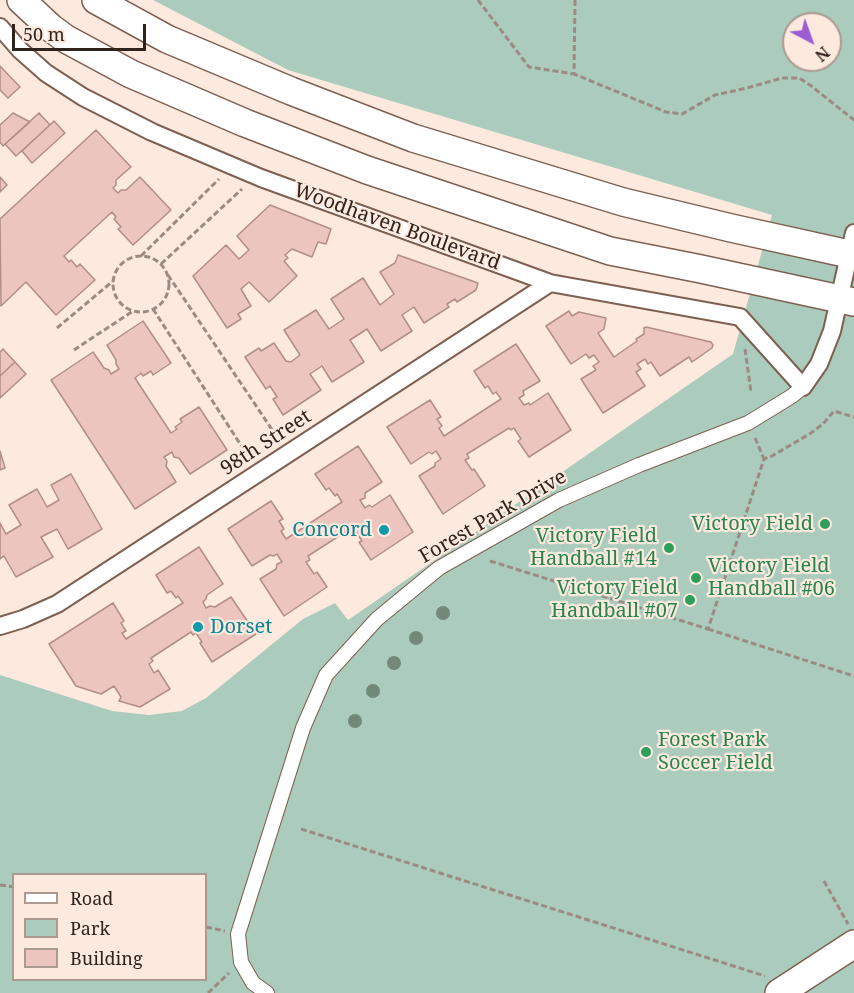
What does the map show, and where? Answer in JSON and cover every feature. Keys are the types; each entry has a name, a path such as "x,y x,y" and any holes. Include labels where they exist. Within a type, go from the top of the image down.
{"main road":[{"path":"21,0 66,39 131,74 245,123 367,170 610,251 846,301"},
{"path":"96,0 167,39 291,91 414,138 623,202 852,247"},
{"path":"776,986 851,934"}],"street":[{"name":"Woodhaven Boulevard","path":"0,27 20,50 46,73 83,97 152,132 261,178 550,283 740,317 803,387"},
{"name":"Forest Park Drive","path":"267,993 253,983 241,962 238,934 303,728 326,675 377,619 439,568 559,500 639,465 748,423 792,396 803,387 819,363 846,301 852,247"},
{"name":"98th Street","path":"0,626 23,620 57,604 550,283"}],"path":[{"path":"477,0 529,67 574,74 666,112 682,114 715,94 782,78 799,78 854,120"},
{"path":"574,74 575,0"},
{"path":"141,256 223,175"},
{"path":"160,264 246,186"},
{"path":"168,275 169,284 163,302 148,311 134,310 124,306 114,292 114,280 118,267 132,257 149,257 164,267 275,434"},
{"path":"57,328 114,280"},
{"path":"153,309 246,453"},
{"path":"74,350 134,310"},
{"path":"745,348 751,392"},
{"path":"764,459 811,433 834,411 854,417"},
{"path":"708,629 764,459 755,438"},
{"path":"490,561 854,676"},
{"path":"301,830 776,986"},
{"path":"824,881 851,934"},
{"path":"208,993 241,962"}],"green space":[{"path":"153,0 854,0 854,993 0,993 0,675 112,711 149,715 182,711 206,698 303,619 335,603 348,620 733,354 772,215 288,70"}],"building":[{"path":"0,66 20,87 8,98 0,90"},
{"path":"13,113 30,122 3,146 0,142 0,125"},
{"path":"39,113 50,125 16,156 5,144"},
{"path":"54,121 65,133 32,163 22,151"},
{"path":"96,130 131,167 116,180 113,188 118,193 126,190 140,177 171,210 133,245 118,229 121,227 114,219 116,217 112,212 64,256 77,267 80,264 95,280 56,315 26,282 1,306 0,219"},
{"path":"0,177 7,185 0,192"},
{"path":"270,205 331,229 326,244 318,242 312,257 292,249 285,255 288,258 284,261 297,276 269,302 249,282 241,289 251,306 238,314 241,319 227,328 193,276 226,245 239,259 249,250 237,236"},
{"path":"398,255 478,283 476,290 457,302 455,299 447,304 449,307 424,323 414,307 402,315 412,331 381,351 367,329 350,340 364,362 332,382 322,366 310,374 321,390 283,415 273,399 277,397 270,386 266,389 245,357 259,348 261,351 274,343 286,361 291,362 300,355 284,330 316,310 329,329 344,319 331,299 363,278 380,305 394,294 380,272 395,263"},
{"path":"569,311 572,316 579,312 606,318 604,329 598,333 614,357 637,341 636,339 644,334 646,327 711,342 713,345 692,362 689,357 660,376 651,362 648,364 645,359 637,364 641,369 636,372 645,386 603,413 581,379 596,370 593,366 599,362 594,355 589,358 586,354 571,364 546,326"},
{"path":"143,321 171,363 153,375 151,371 143,376 141,373 135,378 171,433 182,422 180,419 199,407 227,450 190,474 172,452 164,457 167,461 166,466 176,482 135,509 51,380 93,352 111,374 119,369 107,345"},
{"path":"516,344 540,381 523,391 524,395 519,398 524,405 529,403 530,405 548,393 571,430 529,457 518,441 521,439 514,428 511,430 509,428 467,454 469,458 465,460 485,486 443,514 419,476 435,466 435,463 441,459 436,451 432,454 429,452 411,464 387,427 430,400 441,417 437,419 442,426 439,428 444,436 501,399 496,392 493,394 488,386 485,388 474,371"},
{"path":"3,349 15,362 0,376 0,352"},
{"path":"15,362 26,374 0,398 0,376"},
{"name":"Concord","path":"358,446 382,482 365,493 365,498 360,500 365,508 369,505 372,507 390,495 413,532 371,560 359,542 362,541 355,530 352,532 350,529 308,556 310,560 306,562 314,574 317,572 327,587 284,616 260,579 276,569 277,564 282,562 277,554 270,555 252,566 228,529 271,501 283,519 279,521 286,539 342,502 329,488 326,490 315,474"},
{"path":"0,451 5,468 0,470"},
{"path":"71,474 102,529 68,549 57,529 41,537 53,557 16,577 4,556 0,559 0,523 6,534 21,525 9,505 37,489 47,507 59,500 51,485"},
{"name":"Dorset","path":"199,547 223,584 207,595 203,602 206,608 215,607 231,597 256,634 212,662 196,633 193,635 191,632 151,658 153,661 149,664 154,673 158,670 170,689 140,707 119,701 121,697 114,686 101,694 76,686 49,644 113,603 124,621 121,623 126,631 122,633 126,639 183,603 171,591 167,593 156,575"}],"place":[{"name":"Victory Field","path":"825,524"},
{"name":"Concord","path":"384,530"},
{"name":"Victory Field Handball #14","path":"669,548"},
{"name":"Victory Field Handball #06","path":"696,578"},
{"name":"Victory Field Handball #07","path":"690,600"},
{"name":"Dorset","path":"198,627"},
{"name":"Forest Park Soccer Field","path":"646,752"}]}
